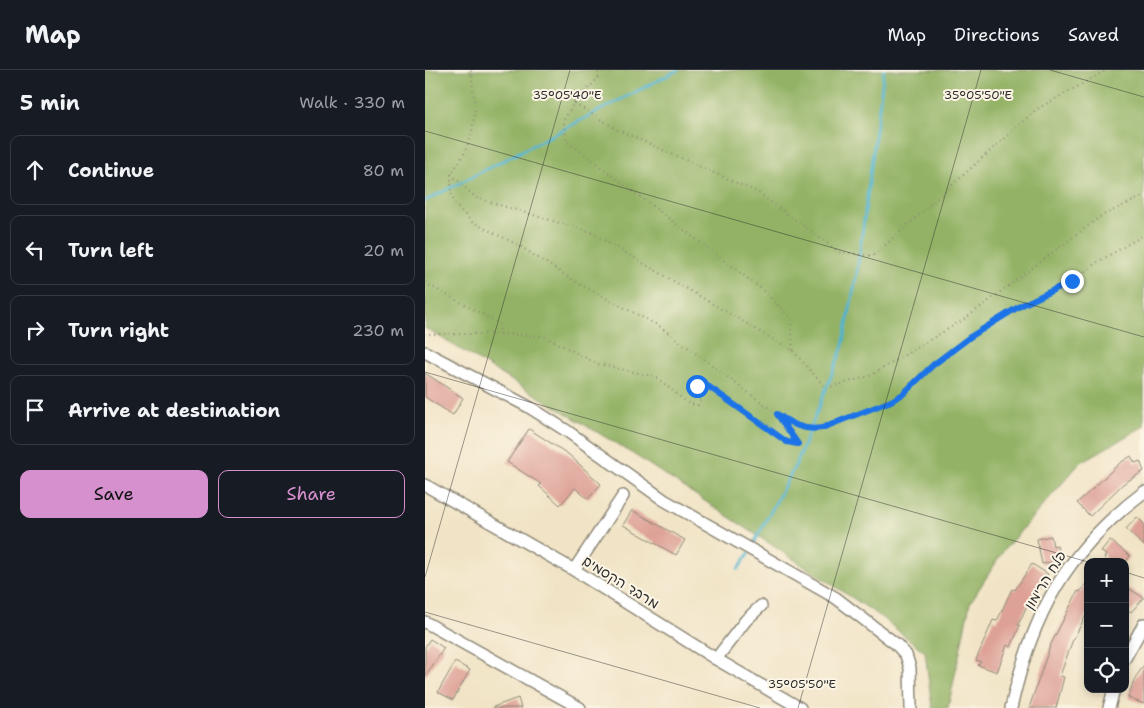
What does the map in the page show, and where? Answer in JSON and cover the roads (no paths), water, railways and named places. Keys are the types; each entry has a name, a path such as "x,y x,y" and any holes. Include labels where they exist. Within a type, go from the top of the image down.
{"street":[{"path":"425,352 529,407 567,431 664,500 836,598 896,644 906,655 910,668 911,708"},
{"name":"מרבד הקסמים","path":"425,486 575,570 716,659 800,708"},
{"name":"פלח הרימון","path":"1011,708 1028,644 1052,593 1082,548 1100,528 1144,492"},
{"path":"575,570 623,496"},
{"path":"716,659 746,620 761,606"},
{"path":"425,622 580,708"},
{"path":"1129,651 1144,624"},
{"path":"1109,708 1113,693"}],"waterway":[{"path":"425,201 678,70"},
{"path":"752,547 797,462 843,346 857,272 884,70"},
{"path":"738,569 749,553"}]}
